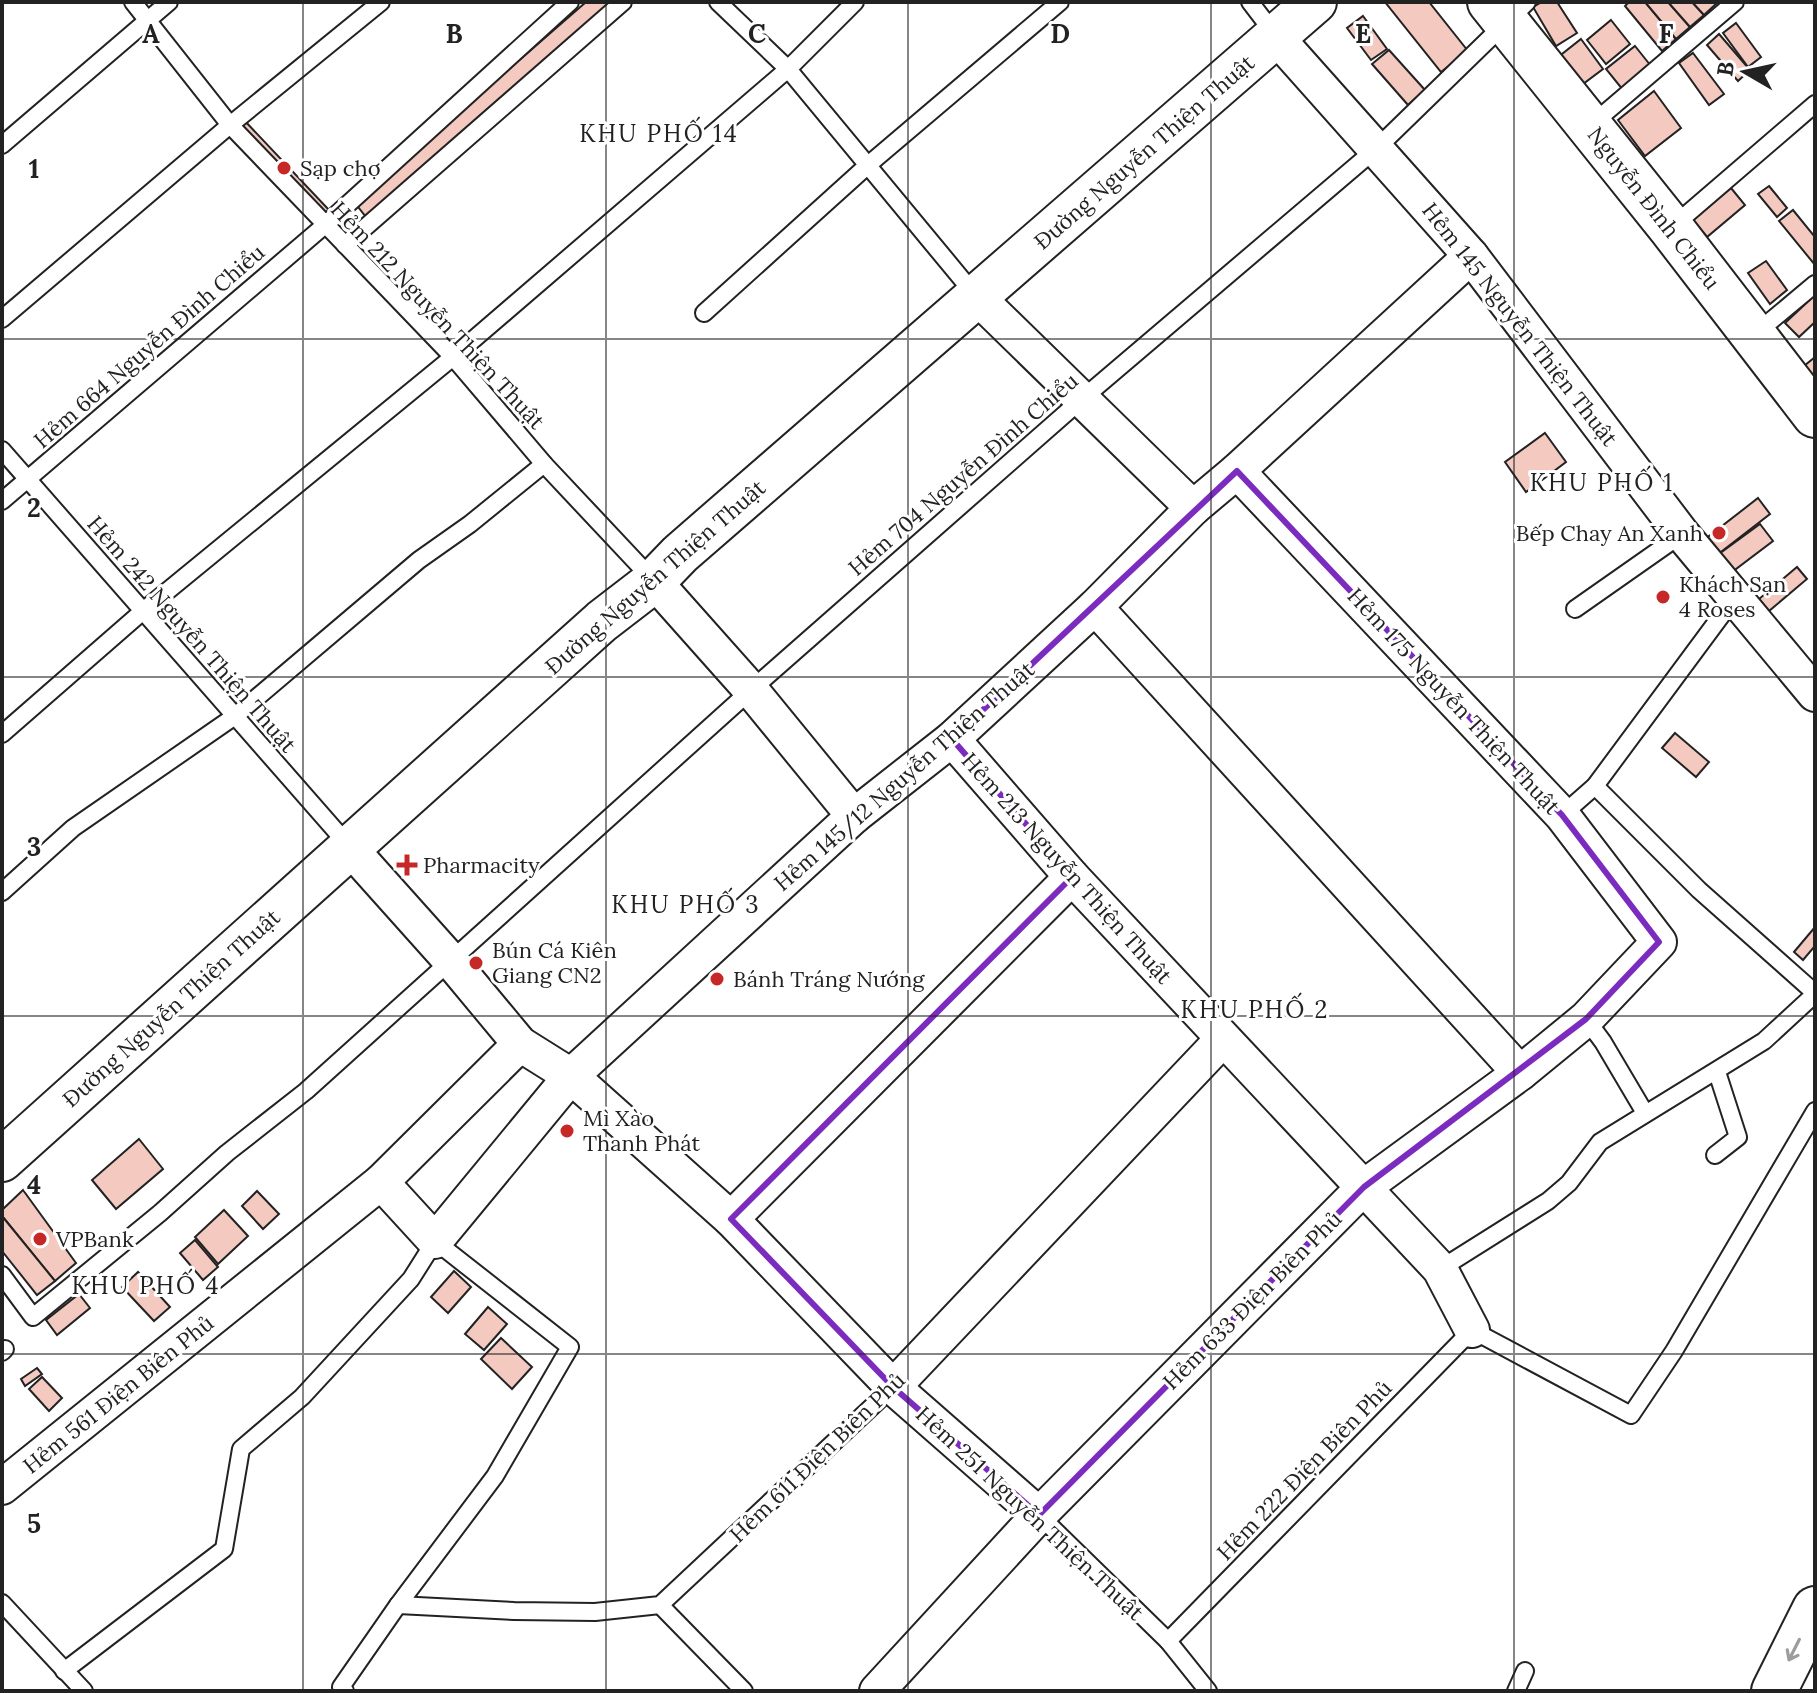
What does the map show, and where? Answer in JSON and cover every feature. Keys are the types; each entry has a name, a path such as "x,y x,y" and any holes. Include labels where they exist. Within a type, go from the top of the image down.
{"main road":[{"name":"Nguyễn Đình Chiểu","path":"1507,9 1589,126 1815,415"},
{"path":"1774,1691 1815,1609"}],"street":[{"name":"Đường Nguyễn Thiện Thuật","path":"2,1160 602,621 654,581 680,554 1315,2"},
{"name":"Hẻm 145 Nguyễn Thiện Thuật","path":"1276,37 1471,256 1682,534 1815,694"},
{"name":"Hẻm 145/12 Nguyễn Thiện Thuật","path":"435,1241 571,1076 854,816 952,739 1095,607 1193,508 1471,256"},
{"path":"977,297 1193,508"},
{"name":"Hẻm 175 Nguyễn Thiện Thuật","path":"1237,471 1562,815 1659,942"},
{"path":"654,581 751,690 854,816"},
{"path":"1095,607 1520,1073"},
{"name":"Hẻm 213 Nguyễn Thiện Thuật","path":"952,739 1072,877 1440,1269 1472,1330"},
{"name":"Hẻm 251 Nguyễn Thiện Thuật","path":"349,847 520,1044 571,1076 731,1219 893,1387 1039,1515"},
{"path":"731,1219 1072,877"},
{"name":"Hẻm 633 Ðiện Biên Phủ","path":"877,1691 1039,1515 1364,1187 1520,1073 1586,1019 1659,942"},
{"name":"Hẻm 611 Ðiện Biên Phủ","path":"893,1387 1223,1039"},
{"name":"Hẻm 561 Ðiện Biên Phủ","path":"2,1487 381,1182 520,1044"},
{"path":"381,1182 435,1241"}],"lane":[{"name":"Hẻm 212 Nguyễn Thiện Thuật","path":"133,2 230,125 453,357 544,464 654,581"},
{"path":"2,145 169,2"},
{"path":"2,319 230,125 381,2"},
{"name":"Hẻm 664 Nguyễn Ðình Chiểu","path":"2,501 325,225 570,2"},
{"path":"345,245 623,2"},
{"path":"718,2 788,69 977,297"},
{"path":"2,734 143,611 453,357 788,69 855,2"},
{"path":"704,313 868,165 1060,2"},
{"path":"1250,2 1276,37"},
{"path":"1589,126 1735,2"},
{"name":"Hẻm 704 Nguyễn Đình Chiểu","path":"2,1275 33,1317 160,1213 227,1153 306,1091 751,690 1082,399 1377,148 1507,9"},
{"path":"1671,228 1815,104"},
{"path":"1754,335 1815,284"},
{"name":"Hẻm 242 Nguyễn Thiện Thuật","path":"2,450 349,847"},
{"path":"2,892 73,828 235,716 419,560 470,524 544,464"},
{"path":"1575,609 1682,534"},
{"path":"1562,815 1595,786 1735,597"},
{"path":"1440,1269 1548,1201 1569,1183 1600,1142 1764,1041 1815,993 1699,890 1595,786"},
{"path":"1586,1019 1619,1067 1645,1113"},
{"path":"1715,1155 1738,1137 1717,1072"},
{"path":"1472,1330 1631,1415 1674,1351 1815,1111"},
{"path":"345,1691 341,1687 398,1605 495,1476 570,1347 435,1241"},
{"name":"Hẻm 145/12 Nguyễn Thiện Thuật","path":"64,1671 224,1549 241,1449 312,1387 411,1279 435,1241"},
{"name":"Hẻm 222 Ðiện Biên Phủ","path":"1168,1641 1472,1330"},
{"name":"Hẻm 611 Ðiện Biên Phủ","path":"660,1605 893,1387"},
{"name":"Hẻm 251 Nguyễn Thiện Thuật","path":"1039,1515 1168,1641 1208,1691"},
{"path":"2,1603 84,1691"},
{"path":"398,1605 581,1612 660,1605 744,1691"},
{"path":"1516,1691 1525,1671"}],"highlighted area":[{"path":"1237,471 1562,815 1659,942 1586,1019 1364,1187 1039,1515 893,1387 731,1219 1072,877 952,739"}],"building":[{"path":"586,2 612,2 366,217 355,203"},
{"path":"1385,2 1429,2 1468,51 1441,72"},
{"path":"1542,2 1557,2 1577,33 1556,46 1533,7"},
{"path":"1629,2 1645,2 1676,39 1662,51 1625,6"},
{"path":"1645,2 1668,2 1690,27 1676,39"},
{"path":"1668,2 1692,2 1704,15 1690,27"},
{"path":"1692,2 1716,2 1717,3 1704,15"},
{"path":"1363,16 1387,49 1371,60 1347,28"},
{"path":"1611,20 1630,44 1606,64 1587,40"},
{"path":"1736,23 1761,57 1748,67 1723,33"},
{"path":"1719,34 1750,70 1738,81 1707,45"},
{"path":"1581,39 1603,69 1579,87 1557,58"},
{"path":"1635,46 1651,66 1623,90 1606,69"},
{"path":"1389,50 1425,90 1408,105 1372,64"},
{"path":"1693,53 1724,94 1709,105 1679,63"},
{"path":"1654,91 1681,128 1645,156 1618,120"},
{"name":"Sạp chợ","path":"243,119 329,210 324,215 238,125"},
{"path":"1769,186 1787,208 1777,217 1758,194"},
{"path":"1731,188 1745,205 1707,237 1693,220"},
{"path":"1793,210 1815,237 1815,265 1779,221"},
{"path":"1766,261 1787,290 1770,304 1748,273"},
{"path":"1815,295 1815,322 1799,337 1785,323"},
{"path":"1815,357 1815,380 1804,366"},
{"path":"1545,433 1566,462 1526,492 1505,462"},
{"path":"1758,498 1770,514 1717,555 1704,540"},
{"path":"1760,524 1773,541 1732,572 1719,554"},
{"path":"1797,567 1807,579 1769,611 1759,599"},
{"path":"1675,733 1709,762 1696,777 1662,748"},
{"path":"1815,927 1815,946 1803,960 1794,952"},
{"path":"139,1139 163,1169 116,1209 92,1180"},
{"name":"VPBank","path":"23,1190 76,1263 55,1281 2,1216 2,1210"},
{"path":"257,1191 279,1214 263,1229 242,1206"},
{"path":"224,1210 248,1236 218,1264 195,1237"},
{"path":"2,1216 55,1281 37,1295 2,1251"},
{"path":"195,1240 218,1267 203,1280 180,1253"},
{"path":"454,1271 471,1287 448,1313 431,1297"},
{"path":"138,1272 170,1307 154,1321 122,1287"},
{"path":"79,1294 90,1308 57,1335 46,1320"},
{"path":"488,1307 507,1324 484,1350 465,1334"},
{"path":"501,1338 532,1367 512,1389 481,1359"},
{"path":"37,1368 42,1374 25,1386 21,1379"},
{"path":"42,1377 62,1398 49,1411 29,1389"}],"place":[{"name":"Sạp chợ","path":"284,168"},
{"name":"Bếp Chay An Xanh","path":"1719,533"},
{"name":"Khách Sạn 4 Roses","path":"1663,597"},
{"name":"Pharmacity","path":"407,865"},
{"name":"Bún Cá Kiên Giang CN2","path":"476,963"},
{"name":"Bánh Tráng Nướng","path":"717,979"},
{"name":"Mì Xào Thanh Phát","path":"567,1131"},
{"name":"VPBank","path":"40,1239"}],"district":[{"name":"KHU PHỐ 14","path":"659,133"},
{"name":"KHU PHỐ 1","path":"1602,482"},
{"name":"KHU PHỐ 3","path":"686,904"},
{"name":"KHU PHỐ 2","path":"1255,1009"},
{"name":"KHU PHỐ 4","path":"146,1285"}]}
